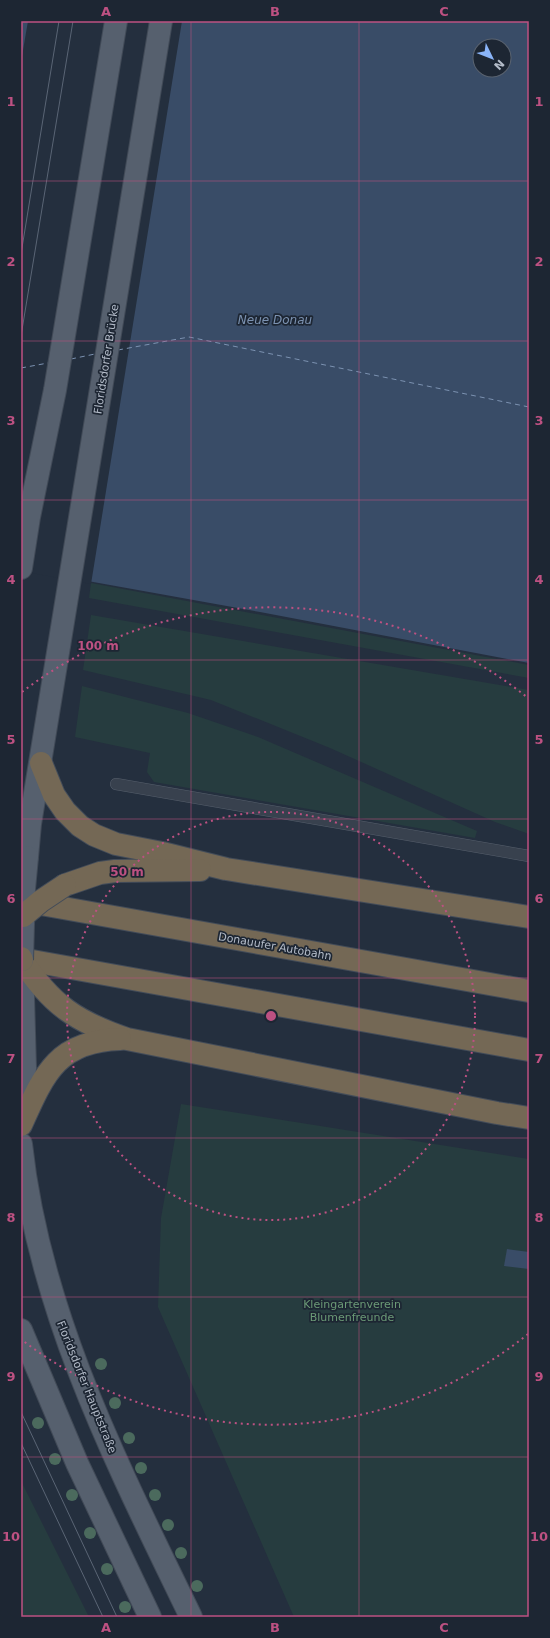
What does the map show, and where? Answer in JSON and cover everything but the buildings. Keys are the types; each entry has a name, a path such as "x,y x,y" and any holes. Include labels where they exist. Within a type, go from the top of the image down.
{"highway":[{"path":"41,763 54,795 65,811 80,826 94,835 116,844 162,853 226,869 529,917"},
{"path":"22,912 65,885 100,873 135,870 160,872 226,869"},
{"name":"Donauufer Autobahn","path":"22,912 529,991"},
{"path":"21,959 34,979 57,1004 72,1015 90,1025 127,1039 529,1118"},
{"path":"21,959 529,1050"},
{"path":"21,1124 36,1090 46,1074 67,1054 76,1048 91,1042 127,1039"}],"main road":[{"path":"21,568 29,517 56,390 116,21"},
{"name":"Floridsdorfer Brücke","path":"41,763 161,21"},
{"path":"21,1112 25,1068 21,959 24,856 41,763"},
{"name":"Floridsdorfer Hauptstraße","path":"21,1144 25,1177 35,1228 53,1299 76,1366 130,1491 191,1617"},
{"path":"21,1330 77,1463 150,1617"}],"lane":[{"path":"116,784 529,856"}],"green space":[{"path":"91,583 529,665 529,678 89,598"},
{"path":"91,615 529,690 529,834 495,822 330,748 211,700 83,670"},
{"path":"82,686 188,713 258,737 477,831 475,838 154,782 147,772 150,753 75,737"},
{"name":"Kleingartenverein Blumenfreunde","path":"181,1104 529,1159 529,1617 294,1617 158,1307 161,1218"},
{"path":"21,1481 89,1617 21,1617"}],"water":[{"name":"Neue Donau","path":"21,21 529,21 529,663 260,612 21,569"},
{"path":"507,1249 529,1252 529,1269 504,1266"}],"pier":[{"path":"28,21 182,21 91,584 21,571 21,62"}],"ferry route":[{"path":"118,350 189,337 529,407"},
{"path":"71,359 95,354"},
{"path":"21,368 48,363"}],"tram line":[{"path":"21,254 59,21"},
{"path":"21,336 73,21"},
{"path":"21,1412 117,1617"},
{"path":"21,1443 103,1617"}]}
